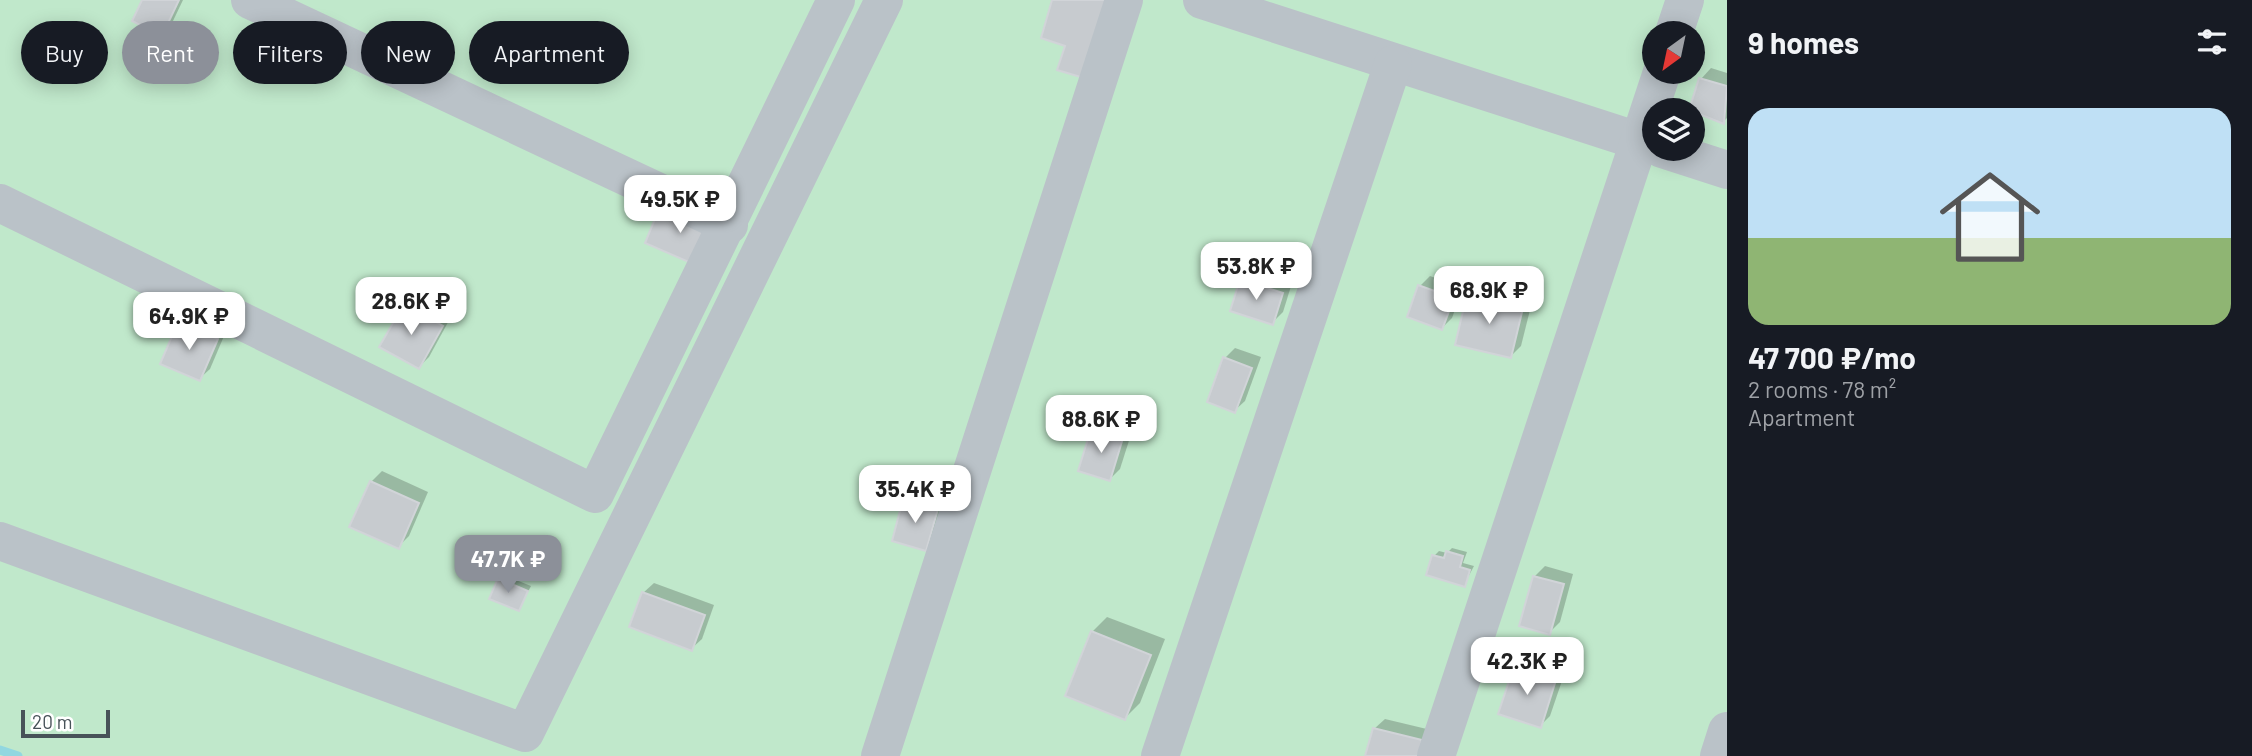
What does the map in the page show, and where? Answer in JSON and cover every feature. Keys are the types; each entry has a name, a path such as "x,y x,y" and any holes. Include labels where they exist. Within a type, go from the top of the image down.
{"street":[{"path":"250,0 729,225"},
{"path":"0,203 595,494 729,225 836,0"},
{"path":"0,541 536,744 884,0"},
{"path":"880,756 1124,0"},
{"path":"1202,0 1393,64 1642,142"},
{"path":"1678,21 1685,0"},
{"path":"1160,756 1393,64"},
{"path":"1436,756 1646,161"},
{"path":"1700,161 1727,170"},
{"path":"1719,756 1727,731"}],"green space":[{"path":"0,0 1727,0 1727,756 0,756"}],"building":[{"path":"142,0 179,0 169,21 132,21"},
{"path":"1052,0 1108,0 1084,78 1057,70 1065,46 1041,38"},
{"path":"1705,80 1727,86 1724,124 1705,116 1705,98 1693,98 1697,84 1705,84"},
{"path":"661,204 714,227 698,266 645,243"},
{"path":"1240,279 1283,293 1273,325 1230,311"},
{"path":"1418,285 1454,298 1442,330 1407,317"},
{"path":"1467,294 1523,308 1511,358 1455,345"},
{"path":"404,304 443,326 419,369 379,347"},
{"path":"178,322 218,339 200,381 160,364"},
{"path":"1223,357 1252,368 1235,413 1207,402"},
{"path":"1091,429 1123,438 1110,481 1078,471"},
{"path":"370,481 419,503 399,549 349,527"},
{"path":"903,499 938,509 926,551 892,541"},
{"path":"1446,551 1463,556 1460,567 1470,570 1465,587 1426,575 1432,555 1444,558"},
{"path":"1533,576 1564,584 1550,635 1519,626"},
{"path":"498,578 528,591 519,611 489,599"},
{"path":"642,592 705,615 692,651 629,627"},
{"path":"1091,631 1151,655 1125,720 1065,696"},
{"path":"1514,666 1556,680 1541,728 1498,714"},
{"path":"1373,728 1422,740 1418,756 1365,756"}],"waterway":[{"path":"0,750 18,756"}]}
